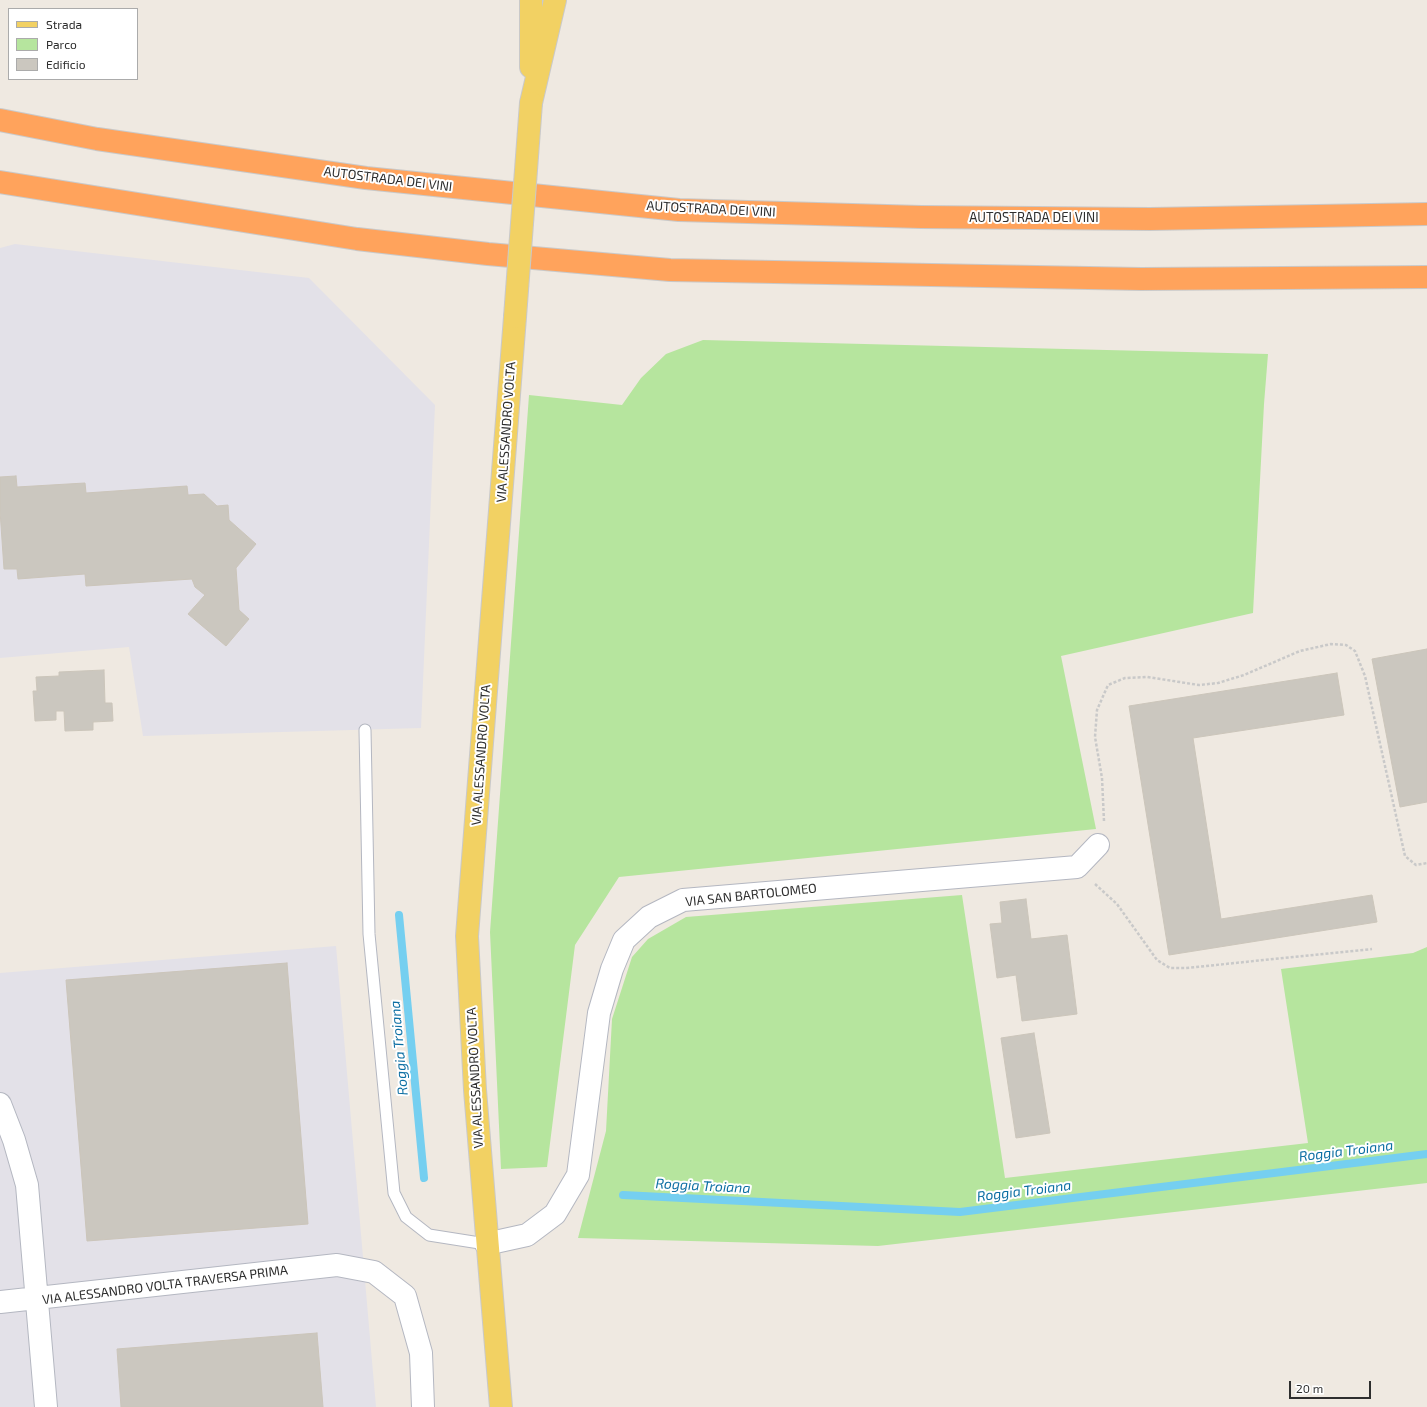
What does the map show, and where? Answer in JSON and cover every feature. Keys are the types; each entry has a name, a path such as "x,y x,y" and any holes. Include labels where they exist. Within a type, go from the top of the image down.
{"highway":[{"name":"AUTOSTRADA DEI VINI","path":"0,120 97,139 366,178 679,210 921,217 1150,219 1427,214"},
{"path":"0,182 357,239 488,254 670,270 1141,279 1427,277"}],"main road":[{"name":"VIA ALESSANDRO VOLTA","path":"501,1407 486,1244 475,1090 467,936 531,102 531,0"},
{"name":"VIA ALESSANDRO VOLTA","path":"531,102 555,0"}],"street":[{"path":"1077,867 1098,845"},
{"name":"VIA SAN BARTOLOMEO","path":"486,1244 527,1235 555,1214 578,1175 599,1013 612,969 624,940 649,917 683,900 1077,867"},
{"name":"VIA ALESSANDRO VOLTA TRAVERSA PRIMA","path":"0,1104 14,1140 27,1185 36,1300 337,1265 374,1272 405,1296 421,1353 423,1407"},
{"path":"0,1302 36,1300 46,1407"}],"lane":[{"path":"365,730 369,934 394,1193 406,1216 429,1235 486,1244"}],"path":[{"path":"1098,845 1104,825 1102,778 1095,737 1097,710 1108,685 1125,678 1147,677 1199,685 1218,683 1244,675 1300,651 1330,644 1346,645 1354,651 1365,676 1405,856 1416,865 1427,863"},
{"path":"1077,867 1117,904 1157,960 1170,968 1186,968 1372,949"}],"shaded area":[{"path":"15,244 309,278 435,405 421,728 143,736 129,647 0,658 0,248"},
{"path":"336,946 376,1407 0,1407 0,973"}],"green space":[{"path":"703,340 1268,354 1253,613 1061,656 1096,829 619,877 575,945 547,1167 501,1169 490,932 529,395 622,405 641,378 666,354"},
{"path":"962,895 1005,1178 1308,1143 1281,969 1413,953 1427,947 1427,1183 878,1246 578,1238 606,1131 612,1019 632,957 648,939 686,917"}],"building":[{"path":"16,476 17,487 85,483 86,493 187,486 188,495 204,494 217,506 228,505 229,520 256,544 236,568 239,610 249,619 226,646 188,614 205,595 195,587 192,579 86,586 85,574 18,579 17,569 4,569 0,511 0,477"},
{"path":"1427,649 1427,802 1400,807 1372,659"},
{"path":"104,670 105,703 112,703 113,721 93,722 93,730 65,731 64,711 56,711 56,720 35,721 33,691 37,691 36,677 59,676 59,672"},
{"path":"1337,673 1344,715 1193,738 1221,919 1372,895 1377,922 1169,955 1129,706"},
{"path":"1026,899 1031,939 1067,935 1077,1014 1022,1021 1016,975 997,978 990,924 1002,923 1000,902"},
{"path":"287,963 308,1224 87,1241 66,980"},
{"path":"1034,1033 1050,1133 1016,1138 1001,1038"},
{"path":"317,1333 323,1407 121,1407 117,1349"}],"waterway":[{"name":"Roggia Troiana","path":"399,915 424,1178"},
{"name":"Roggia Troiana","path":"623,1195 960,1212 1427,1154"}]}
